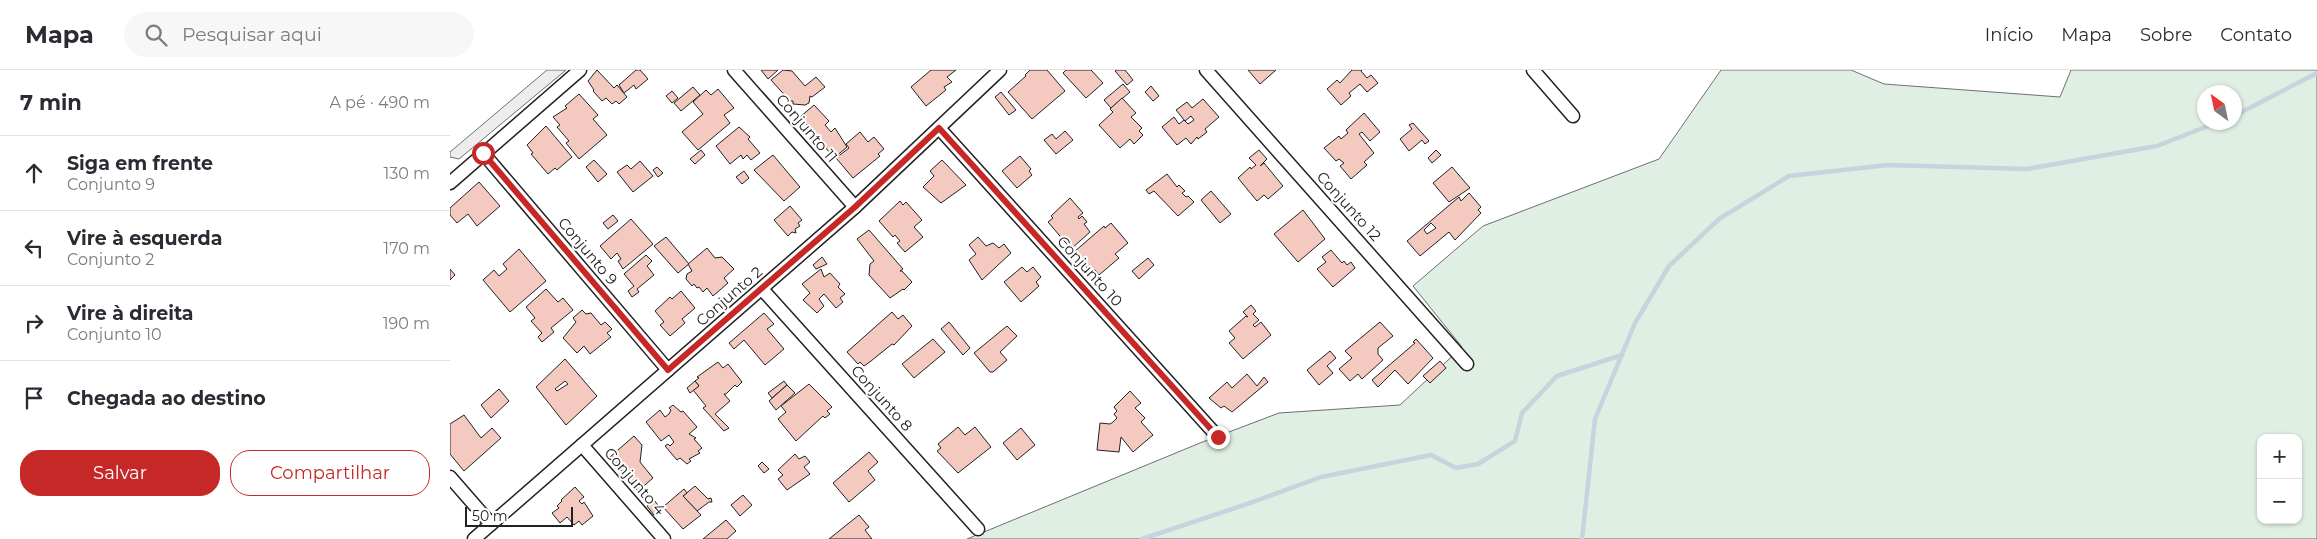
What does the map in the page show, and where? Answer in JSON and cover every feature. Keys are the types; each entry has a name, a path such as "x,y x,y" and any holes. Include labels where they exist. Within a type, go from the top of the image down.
{"street":[{"path":"450,183 580,70"},
{"name":"Conjunto 11","path":"734,70 855,207"},
{"name":"Conjunto 2","path":"474,539 855,207 1000,70"},
{"name":"Conjunto 12","path":"1206,70 1467,364"},
{"path":"1533,70 1573,116"},
{"name":"Conjunto 10","path":"939,128 1218,437"},
{"name":"Conjunto 9","path":"483,153 668,370"},
{"name":"Conjunto 8","path":"762,289 978,529"},
{"name":"Conjunto 4","path":"582,445 664,539"},
{"path":"450,477 491,524"}],"green space":[{"path":"1721,70 1851,70 1884,84 2060,97 2071,70 2317,70 2317,539 967,539 1200,443 1279,413 1400,405 1462,347 1413,286 1483,226 1659,159"}],"shaded area":[{"path":"547,70 566,70 459,159 450,157 450,152"}],"building":[{"path":"597,70 614,88 617,85 627,97 619,104 616,101 612,104 606,98 602,101 593,91 588,81"},
{"path":"636,70 640,70 648,79 636,89 634,85 624,93 619,85"},
{"path":"761,70 778,70 768,79"},
{"path":"783,70 792,71 805,86 816,77 825,87 812,97 810,96 809,103 805,105 793,104 793,101 790,101 771,80"},
{"path":"931,70 956,70 947,77 952,82 944,87 946,90 926,106 911,87"},
{"path":"1030,70 1047,70 1065,91 1032,119 1008,92"},
{"path":"1066,70 1091,70 1103,83 1086,98 1063,73"},
{"path":"1125,70 1133,80 1127,85 1115,71"},
{"path":"1248,70 1276,70 1260,84"},
{"path":"1352,70 1362,70 1367,78 1371,75 1378,83 1367,92 1360,84 1349,93 1351,96 1341,105 1327,89 1337,80 1340,83"},
{"path":"1123,84 1130,92 1111,108 1104,100"},
{"path":"1151,86 1159,96 1153,101 1145,92"},
{"path":"693,87 700,95 681,111 674,103"},
{"path":"718,89 734,108 724,115 730,123 698,150 682,132 703,114 693,102 706,90 711,95"},
{"path":"672,91 678,98 672,103 666,96"},
{"path":"1001,92 1016,110 1009,115 995,97"},
{"path":"579,94 598,115 593,119 607,135 579,159 566,143 569,141 557,127 560,125 553,117 567,108 565,106"},
{"path":"1122,98 1136,113 1131,117 1142,128 1139,131 1143,135 1134,144 1130,139 1120,148 1099,125 1113,112 1110,109"},
{"path":"1203,99 1219,117 1205,129 1207,132 1198,139 1197,137 1191,144 1186,138 1177,145 1162,127 1174,117 1179,124 1185,121 1176,110 1187,102 1192,108","holes":["1191,116 1194,120 1188,124 1185,121"]},
{"path":"814,105 829,121 825,125 831,132 835,128 847,147 834,158 800,117"},
{"path":"1364,113 1380,132 1370,141 1362,132 1359,134 1374,153 1364,162 1367,165 1351,179 1340,166 1344,163 1339,159 1336,161 1324,148 1339,136 1341,139 1348,133 1346,130"},
{"path":"1413,123 1429,141 1425,144 1422,140 1409,151 1400,139 1412,129 1409,125"},
{"path":"546,126 572,157 557,170 555,168 548,174 531,154 533,153 527,145"},
{"path":"739,127 750,137 748,139 760,153 751,160 747,155 743,159 741,155 730,164 716,146"},
{"path":"1065,131 1073,140 1056,154 1044,140 1052,134 1056,139"},
{"path":"860,132 868,142 874,137 884,149 878,154 880,156 853,178 836,158 849,148 846,144"},
{"path":"701,150 705,155 695,164 690,159"},
{"path":"1259,150 1267,159 1260,166 1264,163 1283,186 1268,199 1264,195 1257,201 1238,178 1250,167 1251,169 1256,165 1249,158"},
{"path":"1436,150 1441,155 1432,163 1428,158"},
{"path":"773,155 800,187 784,201 754,170"},
{"path":"1020,156 1031,169 1029,171 1032,175 1017,188 1002,171"},
{"path":"594,160 607,174 598,182 586,167"},
{"path":"942,160 966,185 941,203 923,187 934,176 930,171"},
{"path":"640,161 653,176 633,192 617,172 627,165 631,169"},
{"path":"657,167 663,173 658,177 653,170"},
{"path":"1452,167 1470,188 1449,202 1433,183"},
{"path":"744,171 749,178 742,184 736,177"},
{"path":"1167,174 1177,187 1179,185 1185,191 1182,193 1194,202 1178,216 1154,191 1149,194 1146,190"},
{"path":"479,182 500,206 477,226 468,214 457,223 450,215 450,208"},
{"path":"1211,191 1231,214 1220,223 1201,200"},
{"path":"1469,193 1481,207 1478,210 1481,213 1455,240 1449,232 1420,256 1407,241 1459,197 1461,201","holes":["1431,223 1436,228 1427,234 1424,230"]},
{"path":"1070,198 1083,213 1078,217 1079,219 1082,216 1087,222 1084,224 1090,232 1071,249 1048,222 1053,218 1051,216"},
{"path":"900,201 903,205 906,202 922,220 914,227 923,237 905,252 897,243 900,241 895,235 893,237 879,221"},
{"path":"790,206 802,220 798,223 800,226 795,229 796,233 792,232 788,236 774,220"},
{"path":"1303,210 1325,239 1298,262 1274,234"},
{"path":"613,215 618,221 608,229 603,223"},
{"path":"631,219 653,244 623,269 618,261 621,259 617,253 611,259 600,246"},
{"path":"1111,223 1128,243 1115,254 1119,258 1099,275 1094,269 1091,273 1074,252 1104,226 1105,228"},
{"path":"869,230 903,269 900,271 912,282 904,290 890,298 869,275 870,264 874,261 857,239"},
{"path":"666,237 689,264 678,273 654,246"},
{"path":"978,237 986,246 993,243 999,248 1004,244 1011,253 982,280 969,260 976,254 969,245"},
{"path":"707,248 715,258 722,257 734,269 724,278 728,283 713,296 707,288 703,292 694,284 692,286 686,279 687,274 692,271 688,264"},
{"path":"519,249 546,281 510,312 483,280 494,270 499,276 507,269 503,264"},
{"path":"1331,250 1342,263 1344,261 1347,265 1351,262 1355,268 1333,287 1317,269 1326,262 1322,257"},
{"path":"646,255 652,261 647,266 654,275 637,289 639,292 632,297 628,291 634,286 624,274"},
{"path":"822,257 827,264 816,269 813,265"},
{"path":"1148,258 1154,265 1139,279 1132,271"},
{"path":"1022,267 1027,272 1033,267 1041,277 1036,282 1039,286 1021,302 1004,282"},
{"path":"450,269 455,275 450,280"},
{"path":"821,269 824,277 830,273 840,284 838,287 845,294 840,298 843,302 836,308 824,294 819,299 824,306 817,313 803,300 810,293 802,284"},
{"path":"546,289 558,302 563,298 573,310 551,328 554,332 542,342 538,337 542,333 531,321 535,318 526,307"},
{"path":"681,291 695,308 682,319 685,323 670,336 660,325 664,322 655,311 670,297 672,299"},
{"path":"1251,305 1256,311 1253,314 1259,320 1253,325 1255,327 1261,322 1271,335 1243,359 1229,343 1235,338 1229,331 1246,316 1248,317 1243,312"},
{"path":"582,310 586,314 591,313 601,325 605,322 612,329 607,333 611,337 590,354 584,346 577,353 563,338 576,322 573,318"},
{"path":"892,312 898,319 903,315 912,326 894,345 892,344 864,366 860,362 858,364 847,352"},
{"path":"764,313 774,324 767,329 784,349 765,365 744,340 734,349 729,343"},
{"path":"949,322 970,348 963,355 941,329"},
{"path":"1380,322 1393,336 1378,348 1378,354 1383,360 1362,379 1358,374 1350,381 1339,369 1352,358 1345,351"},
{"path":"1007,326 1017,336 1000,352 1007,360 993,372 990,372 974,353"},
{"path":"933,339 945,352 914,378 902,364"},
{"path":"1416,339 1433,358 1408,384 1395,370 1378,387 1372,380 1415,343 1413,342"},
{"path":"1330,351 1336,358 1327,366 1333,373 1319,385 1307,370"},
{"path":"565,359 597,396 566,425 536,387","holes":["565,381 568,384 557,391 555,389"]},
{"path":"1440,361 1446,368 1430,383 1423,376"},
{"path":"718,362 723,368 728,364 742,382 724,394 730,401 715,414 729,428 724,431 703,408 706,406 693,390 699,386 695,381 699,378 697,377"},
{"path":"1247,374 1257,386 1264,377 1268,382 1232,412 1224,406 1221,408 1209,398 1227,382 1232,388"},
{"path":"695,381 699,386 690,393 687,388"},
{"path":"784,381 787,385 772,398 768,393"},
{"path":"809,384 832,407 827,411 830,414 825,418 823,416 796,441 778,419 786,412 781,406"},
{"path":"787,385 795,393 776,410 769,401"},
{"path":"499,389 509,401 491,418 481,405"},
{"path":"1130,391 1141,403 1135,408 1145,418 1141,422 1153,435 1133,452 1121,437 1119,452 1097,450 1100,423 1110,424 1117,418 1114,414 1117,411 1114,407"},
{"path":"673,405 681,412 683,411 697,427 689,434 696,438 694,439 702,448 698,451 700,453 689,459 691,461 687,464 680,458 677,460 665,446 668,444 670,446 674,442 669,435 661,441 646,422 660,410 665,417 671,410 669,408"},
{"path":"464,415 481,438 492,428 501,438 464,471 450,454 450,424"},
{"path":"958,427 965,435 975,427 991,447 958,473 937,451 941,448 938,444"},
{"path":"1021,428 1035,445 1017,460 1003,443"},
{"path":"634,436 642,445 640,462 653,478 638,491 610,457"},
{"path":"869,452 878,462 868,471 875,480 849,502 833,483"},
{"path":"795,454 799,459 805,456 810,462 804,467 810,474 787,490 778,479 783,475 778,470"},
{"path":"762,462 769,469 764,473 758,466"},
{"path":"695,486 708,499 711,498 712,502 709,502 697,511 683,496"},
{"path":"575,487 584,497 579,501 582,504 584,502 593,516 582,525 579,521 574,525 567,517 560,523 552,513 559,508 557,506 561,500"},
{"path":"684,489 687,493 683,496 701,515 683,529 663,507"},
{"path":"743,495 752,505 740,516 731,505"},
{"path":"654,500 661,509 654,515 647,506"},
{"path":"859,515 869,527 865,530 872,539 829,539"},
{"path":"726,520 736,531 727,539 703,539"}],"waterway":[{"path":"2242,112 2317,73"},
{"path":"1582,539 1595,419 1635,323 1669,266 1719,219 1789,176 1888,165 2027,169 2157,146 2198,130"},
{"path":"1142,539 1321,477 1431,455 1456,468 1478,464 1515,441 1522,413 1557,376 1622,355"}],"route":[{"path":"483,153 668,370 855,207 939,128 1218,437"}]}
